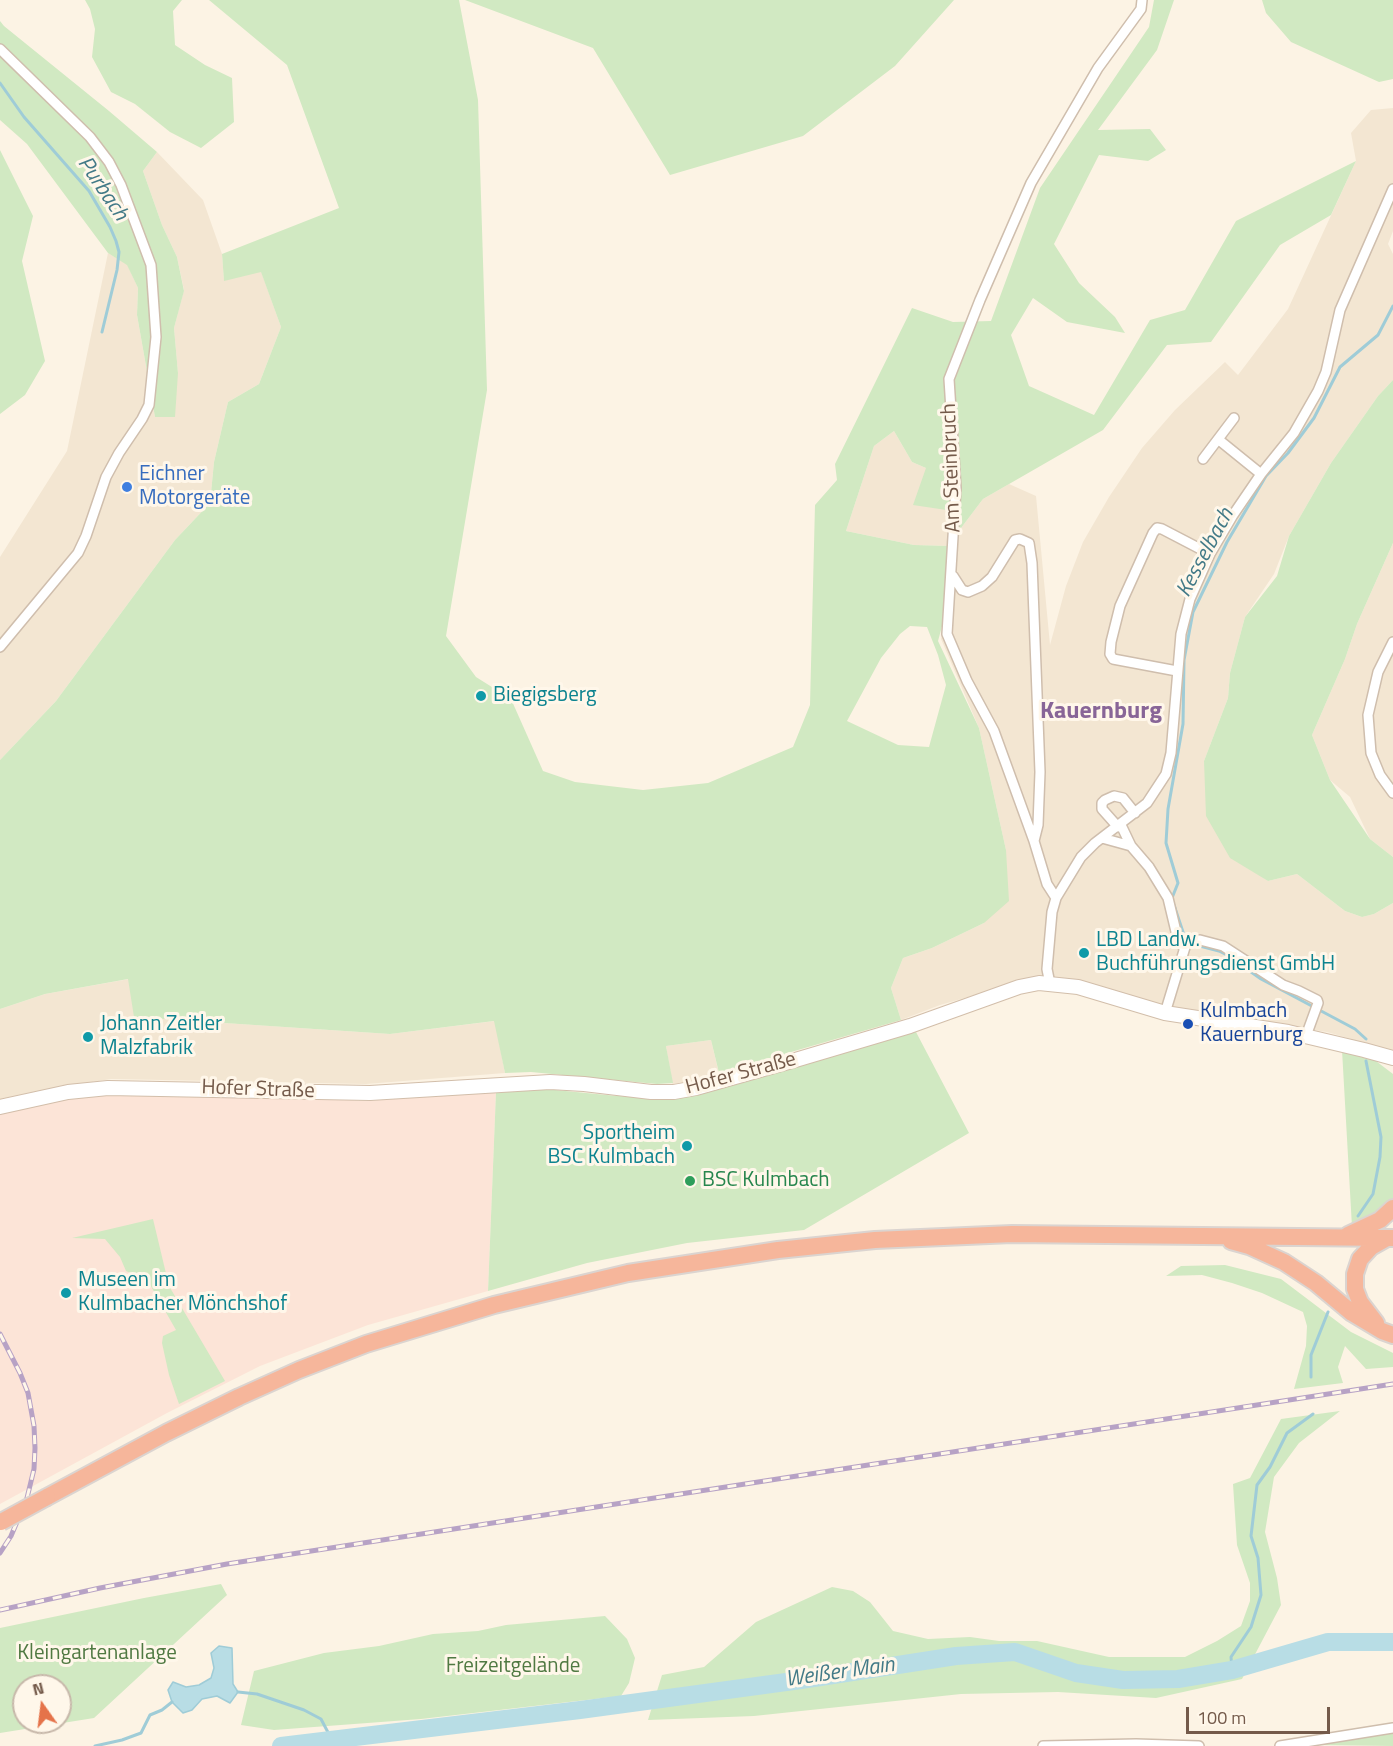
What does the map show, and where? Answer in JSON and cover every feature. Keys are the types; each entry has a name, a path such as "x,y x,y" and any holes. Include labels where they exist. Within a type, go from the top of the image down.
{"highway":[{"path":"1346,1236 1380,1220 1393,1208"},
{"path":"1,1523 166,1433 299,1370 428,1323 581,1284 675,1265 778,1250 876,1240 1012,1234 1390,1238"},
{"path":"1216,1236 1249,1246 1284,1262 1317,1283 1352,1313 1388,1333"},
{"path":"1388,1333 1360,1302 1355,1289 1355,1274 1360,1259 1371,1247 1390,1238"}],"street":[{"name":"Am Steinbruch","path":"1034,841 994,731 967,681 947,634 956,488 949,379 980,300 1031,183 1098,68 1141,9 1142,0"},
{"path":"0,49 90,137 122,185 151,265 156,337 149,405 106,477 78,553 0,647"},
{"path":"1050,984 1047,969 1052,912 1056,898 1081,857 1154,795 1166,774 1171,753 1180,634 1190,599 1210,554 1233,515 1261,474 1294,433 1318,391 1328,364 1340,310 1393,189"},
{"path":"1203,459 1234,418"},
{"path":"1219,440 1261,474"},
{"path":"1177,671 1113,659 1110,654 1111,642 1120,606 1153,532 1157,528 1210,554"},
{"path":"952,575 962,590 974,590 992,577 1015,540 1020,539 1029,543 1032,563 1040,772 1038,825 1034,841 1047,884 1056,898"},
{"path":"1393,642 1378,672 1368,715 1371,753 1380,775 1393,793"},
{"path":"1135,813 1123,798 1118,796 1102,803 1102,809 1119,826 1168,898 1178,940 1187,944 1200,940 1223,946 1283,986 1317,1000 1306,1036"},
{"path":"1102,838 1131,846"},
{"path":"1165,1013 1187,944"},
{"name":"Hofer Straße","path":"0,1107 68,1092 108,1088 370,1093 550,1082 651,1092 674,1092 696,1088 909,1026 1018,987 1050,984 1078,987 1165,1013 1306,1036 1393,1058"},
{"path":"1280,1746 1393,1728"},
{"path":"1043,1746 1136,1744 1199,1746"}],"shaded area":[{"path":"1393,108 1393,231 1388,244 1393,254 1393,380 1378,396 1331,463 1289,536 1274,574 1245,617 1230,673 1228,698 1204,761 1257,873 1268,881 1297,874 1345,911 1362,917 1374,914 1393,903 1393,1051 1327,1032 1183,1011 1073,982 993,990 940,1005 901,1020 891,988 903,958 932,948 984,923 1006,850 979,728 941,639 958,532 983,499 1009,484 1036,496 1050,645 1066,586 1083,542 1109,497 1142,448 1175,410 1225,362 1238,375 1288,309 1356,161 1351,133 1371,110"},
{"path":"157,152 203,200 222,254 224,280 261,271 281,327 259,384 228,402 214,462 210,503 175,540 56,701 0,760 0,557 67,451 108,253 127,264 138,288 137,315 155,417 178,373 174,328 184,290 177,257 162,225 143,171"},
{"path":"894,431 912,462 926,468 953,511 950,546 914,545 846,531 874,446"},
{"path":"1393,543 1393,857 1370,839 1350,797 1330,780 1312,735"},
{"path":"129,979 135,1017 390,1034 495,1021 505,1073 366,1084 111,1079 49,1089 0,1102 0,1009 45,994"},
{"path":"711,1040 720,1078 673,1087 666,1046"},
{"path":"146,1092 297,1095 363,1101 496,1092 488,1291 368,1325 260,1366 167,1413 0,1504 0,1114 72,1097"}],"green space":[{"path":"85,0 182,0 173,11 175,45 205,65 232,78 234,122 201,148 170,132 135,104 111,92 92,57 95,29"},
{"path":"209,0 459,0 478,100 487,390 446,636 476,677 511,699 543,771 575,782 643,790 708,783 793,747 810,705 815,505 837,480 835,464 912,308 953,322 991,321 1040,188 1149,27 1154,0 1174,0 1157,50 1098,130 1150,129 1166,150 1148,161 1099,155 1054,244 1079,283 1115,317 1125,333 1067,322 1033,298 1011,335 1029,386 1094,415 1150,320 1185,310 1236,221 1356,161 1331,215 1280,245 1211,342 1167,345 1103,430 983,499 958,532 945,615 938,641 979,728 1006,850 1009,901 984,923 932,948 903,958 891,988 901,1020 719,1073 711,1040 666,1046 673,1083 657,1084 531,1072 505,1073 494,1021 390,1034 134,1017 128,979 45,994 0,1009 0,760 56,701 175,540 210,503 214,462 228,402 259,384 281,327 261,272 224,281 222,254 339,208 287,65","holes":["894,431 912,462 926,468 913,505 953,511 950,546 914,545 846,531 874,446","910,626 927,627 946,685 929,747 898,745 847,721 881,658 900,634"]},
{"path":"465,0 954,0 895,66 803,136 670,175 593,48"},
{"path":"1262,0 1393,0 1393,79 1379,82 1291,42 1266,13"},
{"path":"0,21 157,152 143,171 162,225 177,257 184,291 174,328 178,373 175,417 155,417 137,315 138,288 127,265 108,253 27,144 0,120"},
{"path":"0,150 33,216 22,261 45,361 25,395 0,414"},
{"path":"1393,380 1393,543 1312,735 1330,780 1370,839 1393,857 1393,903 1374,914 1362,917 1345,911 1297,874 1268,881 1230,858 1206,816 1204,761 1228,698 1230,673 1245,617 1277,576 1289,536 1331,463 1378,396"},
{"name":"BSC Kulmbach","path":"916,1032 969,1133 804,1230 687,1243 587,1263 488,1291 496,1092 545,1089 617,1096 675,1097 783,1071"},
{"path":"1342,1050 1372,1058 1393,1074 1393,1201 1384,1210 1352,1227"},
{"path":"153,1219 169,1286 225,1381 179,1404 169,1375 162,1343 163,1336 176,1330 148,1281 126,1271 120,1257 105,1239 72,1238"},
{"path":"1225,1265 1281,1279 1351,1332 1393,1353 1393,1367 1366,1369 1345,1346 1338,1367 1343,1383 1294,1389 1306,1346 1307,1326 1303,1312 1262,1293 1202,1275 1166,1276 1181,1266"},
{"path":"1340,1411 1299,1443 1274,1477 1265,1532 1277,1578 1281,1605 1242,1679 1156,1698 1058,1692 961,1694 754,1716 648,1720 662,1675 704,1667 756,1622 832,1587 853,1591 870,1602 893,1631 928,1639 970,1637 999,1641 1037,1641 1109,1657 1185,1657 1241,1626 1250,1601 1250,1583 1237,1545 1233,1484 1250,1478 1281,1419"},
{"name":"Kleingartenanlage","path":"221,1584 227,1595 94,1718 72,1722 72,1674 12,1674 12,1731 0,1733 0,1628"},
{"name":"Freizeitgelände","path":"605,1616 627,1639 635,1658 629,1683 621,1696 421,1719 274,1730 241,1725 254,1671 324,1653 379,1646 433,1634"},
{"path":"1393,1731 1393,1746 1316,1745"}],"water":[{"path":"219,1646 232,1648 233,1684 238,1692 230,1703 217,1696 202,1699 192,1710 183,1713 172,1702 168,1690 173,1682 186,1687 199,1685 211,1678 214,1668 211,1653"}],"waterway":[{"name":"Purbach","path":"0,83 24,117 89,191 116,241 119,252 117,270 102,332"},
{"name":"Kesselbach","path":"1172,898 1178,883 1166,843 1168,809 1183,724 1184,660 1193,612 1227,542 1266,476 1288,453 1314,418 1340,367 1378,335 1393,306"},
{"name":"Kesselbach","path":"1174,905 1186,941"},
{"name":"Kesselbach","path":"1192,944 1227,955 1261,979 1355,1029 1366,1039"},
{"name":"Kesselbach","path":"1358,1216 1373,1194 1380,1157 1381,1137 1366,1061"},
{"name":"Kesselbach","path":"1311,1377 1311,1355 1328,1312"},
{"name":"Kesselbach","path":"1232,1670 1231,1657 1251,1627 1261,1595 1258,1558 1251,1536 1257,1485 1270,1467 1287,1433 1313,1414"},
{"name":"Weißer Main","path":"281,1746 580,1710 956,1656 1015,1652 1076,1673 1123,1680 1178,1679 1232,1670 1328,1642 1393,1642"},
{"path":"238,1692 257,1694 304,1710 321,1719 332,1740"},
{"path":"95,1746 141,1733 150,1715 162,1710 172,1702"}],"railway":[{"path":"0,1334 28,1393 35,1448 34,1469 27,1498 11,1536 0,1553"},
{"path":"0,1610 227,1564 1393,1384"}],"place":[{"name":"Eichner Motorgeräte","path":"127,487"},
{"name":"Biegigsberg","path":"481,696"},
{"name":"LBD Landw. Buchführungsdienst GmbH","path":"1084,953"},
{"name":"Kulmbach Kauernburg","path":"1188,1024"},
{"name":"Johann Zeitler Malzfabrik","path":"88,1037"},
{"name":"Sportheim BSC Kulmbach","path":"687,1146"},
{"name":"BSC Kulmbach","path":"690,1181"},
{"name":"Museen im Kulmbacher Mönchshof","path":"66,1293"}],"district":[{"name":"Kauernburg","path":"1101,712"}]}
